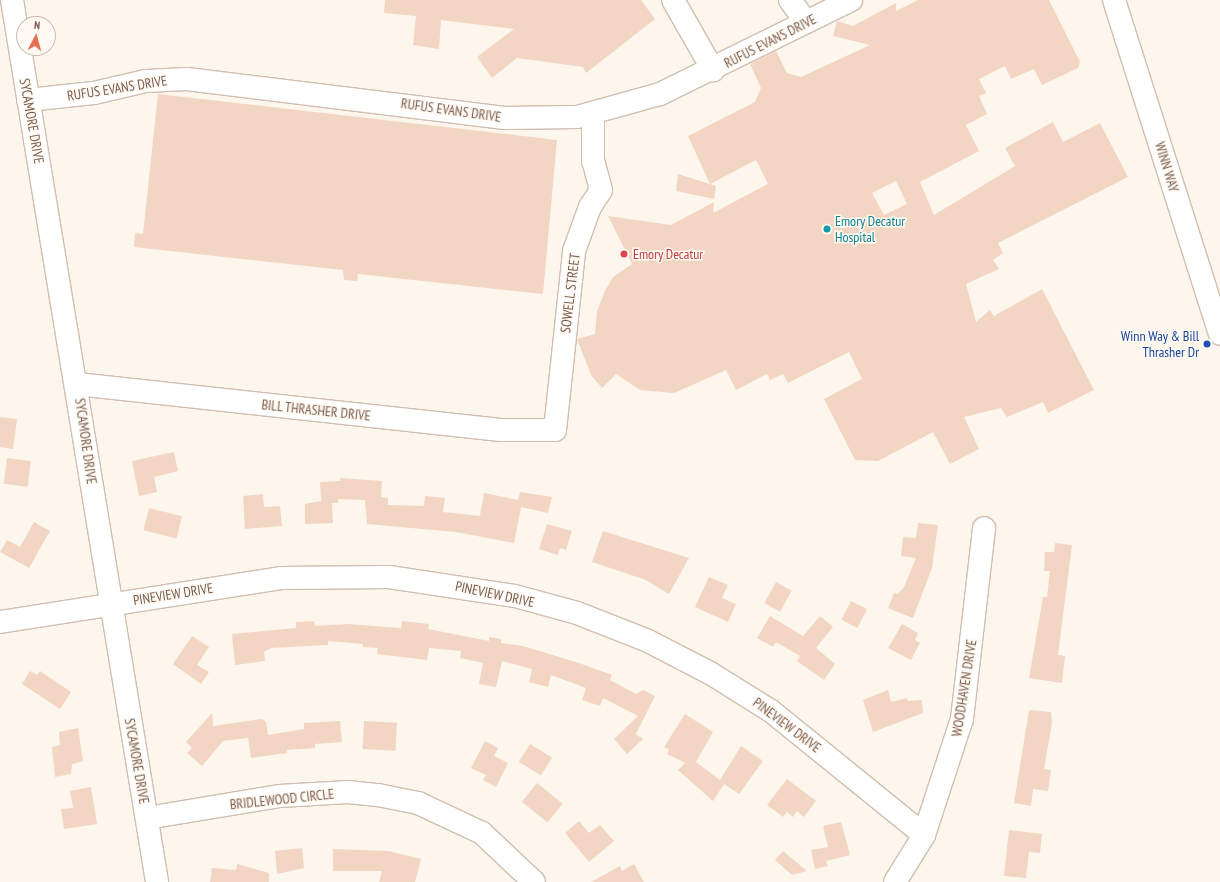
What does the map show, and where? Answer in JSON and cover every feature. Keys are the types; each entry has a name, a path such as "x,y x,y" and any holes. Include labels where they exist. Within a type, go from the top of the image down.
{"street":[{"name":"SYCAMORE DRIVE","path":"12,0 78,384 110,603 157,882"},
{"path":"673,0 713,70"},
{"path":"790,0 806,22"},
{"name":"RUFUS EVANS DRIVE","path":"28,100 94,93 146,81 187,79 503,118 535,120 593,115 660,94 713,70 851,0"},
{"name":"WINN WAY","path":"1114,0 1220,334"},
{"name":"SOWELL STREET","path":"555,430 574,251 590,207 601,190 593,161 593,115"},
{"name":"BILL THRASHER DRIVE","path":"78,384 501,430 555,430"},
{"name":"WOODHAVEN DRIVE","path":"895,882 924,835 962,719 984,528"},
{"name":"PINEVIEW DRIVE","path":"0,622 110,603 281,578 389,578 515,596 570,611 648,641 731,686 771,711 924,835"},
{"name":"BRIDLEWOOD CIRCLE","path":"147,818 280,796 348,792 378,795 418,803 482,833 534,882"}],"building":[{"path":"385,0 641,0 655,19 586,73 583,67 517,58 492,78 477,57 514,29 441,20 439,49 413,45 416,16 384,13"},
{"name":"Emory Decatur Hospital","path":"918,0 1049,0 1080,62 1078,68 1042,85 1034,69 1011,79 1005,66 979,79 986,93 979,96 987,114 966,125 979,151 920,182 934,215 1015,166 1005,148 1053,122 1063,142 1100,123 1128,177 998,243 1003,253 993,260 999,269 966,284 976,322 990,310 994,316 1042,289 1094,390 1048,413 1043,402 1007,417 1001,408 964,417 979,449 950,464 933,432 878,461 855,460 824,399 862,379 849,352 788,383 783,374 770,380 767,374 736,390 726,370 674,393 640,390 616,374 602,388 591,375 577,339 595,334 597,311 605,291 613,277 632,264 608,216 671,225 714,202 713,213 768,184 756,160 710,184 688,136 755,102 761,88 750,64 776,51 787,73 801,77 870,45 833,36 837,21 853,26 896,3 896,11","holes":["896,181 907,204 884,215 872,193"]},
{"path":"158,94 557,140 543,294 358,274 357,281 344,280 343,270 134,247 135,233 143,234"},
{"path":"678,174 716,186 714,199 676,191"},
{"path":"0,417 17,419 13,449 0,447"},
{"path":"174,452 178,471 154,477 157,492 139,496 132,461"},
{"path":"7,458 31,461 28,487 4,484"},
{"path":"340,478 382,481 381,497 388,498 388,505 424,506 425,496 445,498 443,512 480,516 484,493 518,500 520,492 552,497 548,513 521,507 514,543 456,532 367,524 365,500 338,499 338,503 332,503 333,523 305,524 305,504 321,501 320,482 340,481"},
{"path":"263,494 264,507 280,506 282,526 245,529 243,496"},
{"path":"149,508 182,516 176,539 143,530"},
{"path":"34,522 50,531 29,568 0,552 7,540 20,547"},
{"path":"918,523 938,525 932,568 913,618 888,608 894,593 898,594 904,587 916,558 901,556 903,537 916,538"},
{"path":"547,524 572,531 566,550 560,548 558,555 539,549"},
{"path":"603,531 689,558 669,594 646,580 592,562"},
{"path":"1055,543 1072,545 1058,655 1065,656 1062,683 1029,678 1043,597 1047,597 1050,571 1044,571 1045,552 1054,552"},
{"path":"709,577 728,585 722,598 736,604 728,622 695,607"},
{"path":"776,582 792,591 780,612 764,603"},
{"path":"851,601 867,609 858,628 841,620"},
{"path":"770,616 803,636 820,616 833,627 816,648 835,664 824,680 797,661 800,656 776,642 773,647 757,638"},
{"path":"314,621 315,626 348,624 401,628 402,621 429,624 428,629 489,641 489,637 501,639 501,643 523,646 579,663 612,675 610,680 636,694 643,690 655,696 636,734 643,739 627,754 614,739 638,716 603,698 600,706 582,700 586,688 551,675 548,687 529,682 532,669 502,661 496,687 479,684 483,663 460,658 461,651 429,648 427,660 377,654 378,648 363,647 363,644 328,641 328,645 271,648 264,652 265,661 235,665 232,634 296,628 296,622"},
{"path":"902,624 918,633 915,640 920,643 911,660 888,648"},
{"path":"192,636 209,647 197,665 209,672 201,684 173,664"},
{"path":"30,671 37,675 40,671 71,692 60,709 22,684"},
{"path":"888,690 891,702 907,698 908,701 922,700 923,713 873,732 863,700"},
{"path":"1029,710 1051,712 1052,723 1044,769 1051,770 1048,791 1033,789 1031,806 1014,803"},
{"path":"212,713 213,726 262,719 266,722 268,735 304,729 304,723 340,721 342,742 315,744 315,748 287,750 287,753 251,758 248,738 223,741 202,766 187,753 192,748 186,742"},
{"path":"685,714 713,732 696,762 720,780 741,746 763,761 739,794 724,784 713,801 678,770 685,763 667,754 669,750 664,747"},
{"path":"364,721 397,723 395,751 363,749"},
{"path":"78,728 83,761 72,764 71,774 55,777 52,747 60,745 59,732"},
{"path":"485,741 498,748 494,756 508,763 496,787 483,780 486,775 471,768"},
{"path":"530,744 552,758 541,776 519,762"},
{"path":"787,779 816,801 804,817 797,811 793,817 787,812 783,817 767,805"},
{"path":"537,783 563,804 548,822 522,802"},
{"path":"91,787 97,824 64,829 61,809 73,808 70,791"},
{"path":"579,821 589,833 600,825 614,841 589,862 565,833"},
{"path":"841,822 850,855 826,861 828,866 815,869 811,850 828,847 823,826"},
{"path":"1009,830 1042,834 1040,853 1029,852 1026,878 1004,876"},
{"path":"302,848 304,868 277,874 275,851"},
{"path":"333,849 388,851 421,859 415,882 379,882 382,871 333,871"},
{"path":"783,851 807,871 792,875 775,860"},
{"path":"237,864 269,873 269,882 210,882 212,868 236,870"},
{"path":"634,864 644,882 591,882 620,866 622,871"}],"place":[{"name":"Emory Decatur Hospital","path":"827,229"},
{"name":"Emory Decatur","path":"624,254"},
{"name":"Winn Way & Bill Thrasher Dr","path":"1207,344"}]}
